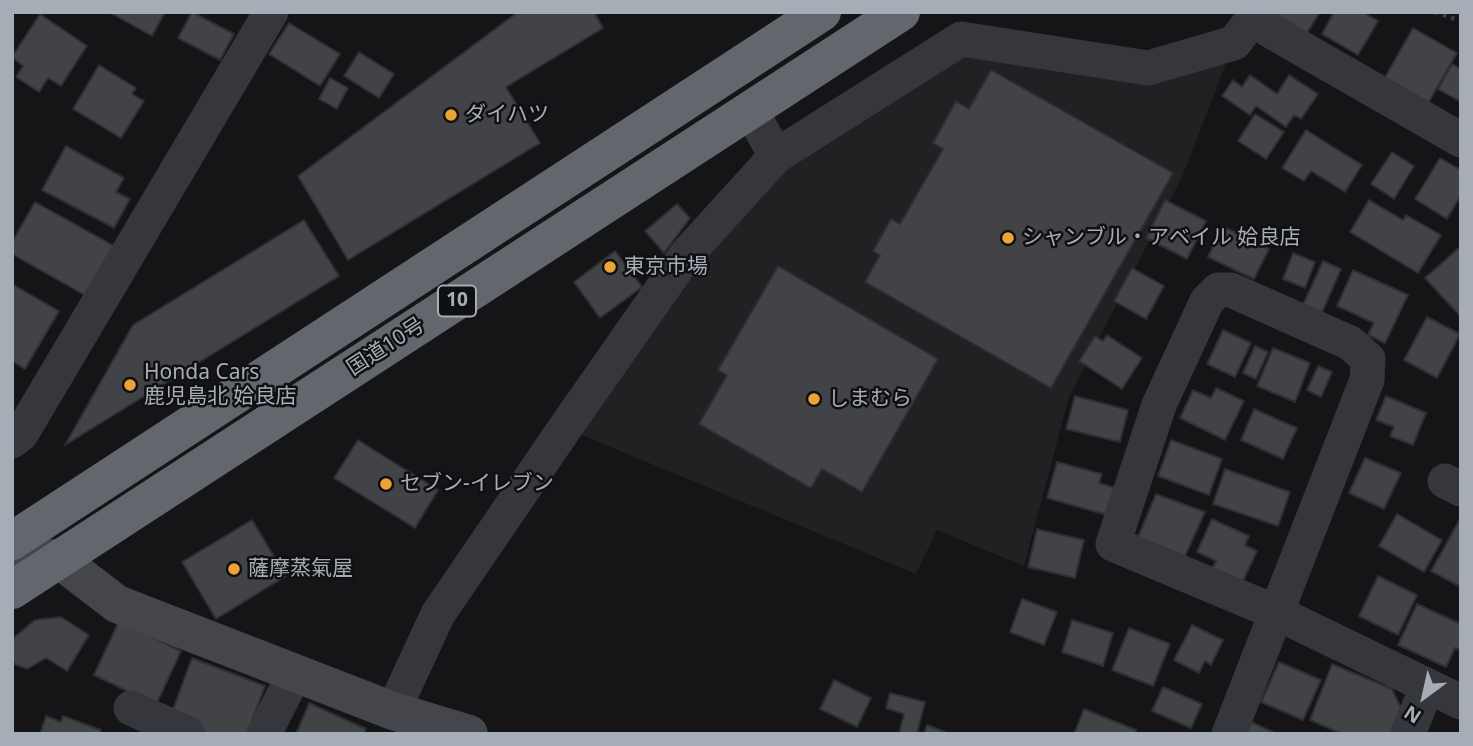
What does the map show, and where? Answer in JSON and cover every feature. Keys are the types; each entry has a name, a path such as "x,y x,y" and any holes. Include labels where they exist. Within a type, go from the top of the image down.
{"highway":[{"name":"国道10号","path":"12,541 822,12"},
{"name":"国道10号","path":"12,590 57,558 901,12"}],"street":[{"path":"12,441 21,434 271,12"},
{"path":"393,711 438,614 686,255 776,156 961,38 1149,68 1234,43 1252,20 1461,140"},
{"path":"751,111 776,156"},
{"path":"1229,734 1275,612 1367,380 1368,359 1349,343 1231,289 1218,290 1207,301 1159,405 1113,544 1275,612 1451,695 1408,734"},
{"path":"12,558 57,558 117,604 393,711 469,734"},
{"path":"264,734 295,673"},
{"path":"131,708 188,734"}],"path":[{"path":"1435,12 1461,21"}],"shaded area":[{"path":"961,39 1089,60 1234,43 1182,177 1069,397 1024,566 937,530 916,574 565,428 776,156"}],"building":[{"path":"109,12 165,12 152,36"},
{"path":"192,12 234,34 220,60 178,38"},
{"name":"ダイハツ","path":"518,12 594,12 603,28 506,87 540,143 348,260 298,176"},
{"path":"1278,12 1320,12 1302,41 1272,22"},
{"path":"1334,12 1363,12 1378,21 1358,55 1322,34"},
{"path":"40,14 87,46 61,86 48,78 39,92 16,77 23,66 12,57"},
{"path":"289,23 340,54 320,86 269,54"},
{"path":"1413,28 1457,53 1427,105 1384,79"},
{"path":"359,52 394,74 379,98 344,76"},
{"path":"1452,64 1461,69 1461,102 1438,89"},
{"path":"99,65 136,88 132,94 144,101 121,138 73,109"},
{"name":"シャンブル・アベイル 姶良店","path":"991,70 1173,173 1051,388 865,282 880,255 873,251 891,219 900,224 943,149 933,143 956,101 969,109"},
{"path":"1250,75 1277,94 1289,75 1318,94 1301,119 1294,115 1286,127 1256,106 1250,115 1222,96 1233,80 1242,87"},
{"path":"330,78 348,88 337,109 319,99"},
{"path":"1255,114 1284,132 1266,159 1238,141"},
{"path":"1306,130 1362,165 1345,192 1311,171 1304,181 1282,168"},
{"path":"66,146 124,178 116,192 130,199 114,228 42,190"},
{"path":"1392,152 1414,166 1394,199 1371,184"},
{"path":"1440,158 1461,170 1461,195 1447,219 1415,199"},
{"path":"1165,200 1206,221 1187,259 1146,238"},
{"path":"1369,200 1403,220 1406,215 1441,235 1418,273 1350,232"},
{"path":"35,202 116,247 88,297 12,254 12,242"},
{"path":"677,204 690,218 664,253 645,231"},
{"name":"Honda Cars 鹿児島北 姶良店","path":"304,220 339,276 65,445 133,325"},
{"path":"1222,226 1269,249 1254,279 1208,257"},
{"path":"1461,246 1461,317 1425,278"},
{"path":"615,251 642,287 600,318 574,282"},
{"path":"1293,253 1315,262 1305,288 1283,279"},
{"path":"1323,261 1341,269 1320,317 1301,309"},
{"name":"しまむら","path":"778,266 938,359 862,492 822,469 811,488 699,424 727,375 718,370"},
{"path":"1132,268 1164,286 1146,319 1114,301"},
{"path":"1353,270 1408,295 1385,343 1368,335 1374,323 1337,306"},
{"path":"12,284 59,311 25,369 12,361"},
{"path":"1427,317 1460,334 1437,378 1404,360"},
{"path":"1223,330 1251,343 1235,377 1207,364"},
{"path":"1107,335 1142,358 1122,389 1079,361 1095,336 1103,341"},
{"path":"1255,346 1268,352 1256,379 1243,373"},
{"path":"1273,348 1310,363 1295,402 1257,386"},
{"path":"1318,366 1332,372 1321,397 1307,390"},
{"path":"1216,388 1244,401 1225,440 1180,418 1193,390 1211,398"},
{"path":"1075,396 1128,410 1120,442 1066,429"},
{"path":"1386,396 1426,413 1413,445 1390,436 1394,427 1376,420"},
{"path":"1254,409 1297,428 1283,459 1241,440"},
{"name":"セブン-イレブン","path":"358,440 438,490 415,528 334,478"},
{"path":"1171,440 1222,459 1209,495 1158,476"},
{"path":"1365,458 1401,473 1384,509 1349,493"},
{"path":"1057,462 1102,474 1099,483 1115,488 1107,515 1047,498"},
{"path":"1225,469 1290,492 1278,526 1213,504"},
{"path":"1156,494 1205,512 1182,563 1138,537"},
{"path":"1397,514 1442,540 1424,572 1379,546"},
{"path":"1212,519 1249,536 1245,545 1257,551 1242,583 1212,569 1216,561 1197,552"},
{"name":"薩摩蒸氣屋","path":"252,520 286,576 216,619 182,562"},
{"path":"1461,520 1461,587 1431,571"},
{"path":"1037,529 1084,540 1075,578 1028,567"},
{"path":"1378,576 1417,595 1398,635 1359,616"},
{"path":"1022,599 1057,612 1044,645 1010,632"},
{"path":"1417,604 1461,624 1461,646 1459,650 1455,648 1446,667 1398,645"},
{"path":"61,617 89,635 67,671 46,658 27,669 12,663 12,639 35,620"},
{"path":"1072,620 1113,633 1103,666 1062,652"},
{"path":"119,621 181,651 156,705 94,675"},
{"path":"1192,625 1223,640 1211,665 1205,661 1199,673 1174,660"},
{"path":"1129,628 1170,644 1153,686 1112,670"},
{"path":"192,658 265,686 247,734 205,734 169,720"},
{"path":"1279,662 1321,680 1303,720 1261,702"},
{"path":"1332,664 1392,689 1402,710 1391,734 1342,734 1310,720"},
{"path":"834,680 871,698 857,727 820,709"},
{"path":"1163,687 1202,704 1191,728 1152,711"},
{"path":"890,693 925,702 917,734 899,734 904,714 886,708"},
{"path":"309,703 366,729 364,734 296,734"},
{"path":"1084,709 1136,730 1135,734 1074,734"},
{"path":"46,716 61,722 63,716 101,730 100,734 40,734"},
{"path":"1249,721 1277,734 1244,734"},
{"path":"927,725 950,734 924,734"}],"place":[{"name":"ダイハツ","path":"451,115"},
{"name":"シャンブル・アベイル 姶良店","path":"1008,238"},
{"name":"東京市場","path":"610,267"},
{"name":"Honda Cars 鹿児島北 姶良店","path":"130,385"},
{"name":"しまむら","path":"814,399"},
{"name":"セブン-イレブン","path":"386,484"},
{"name":"薩摩蒸氣屋","path":"234,569"}]}
